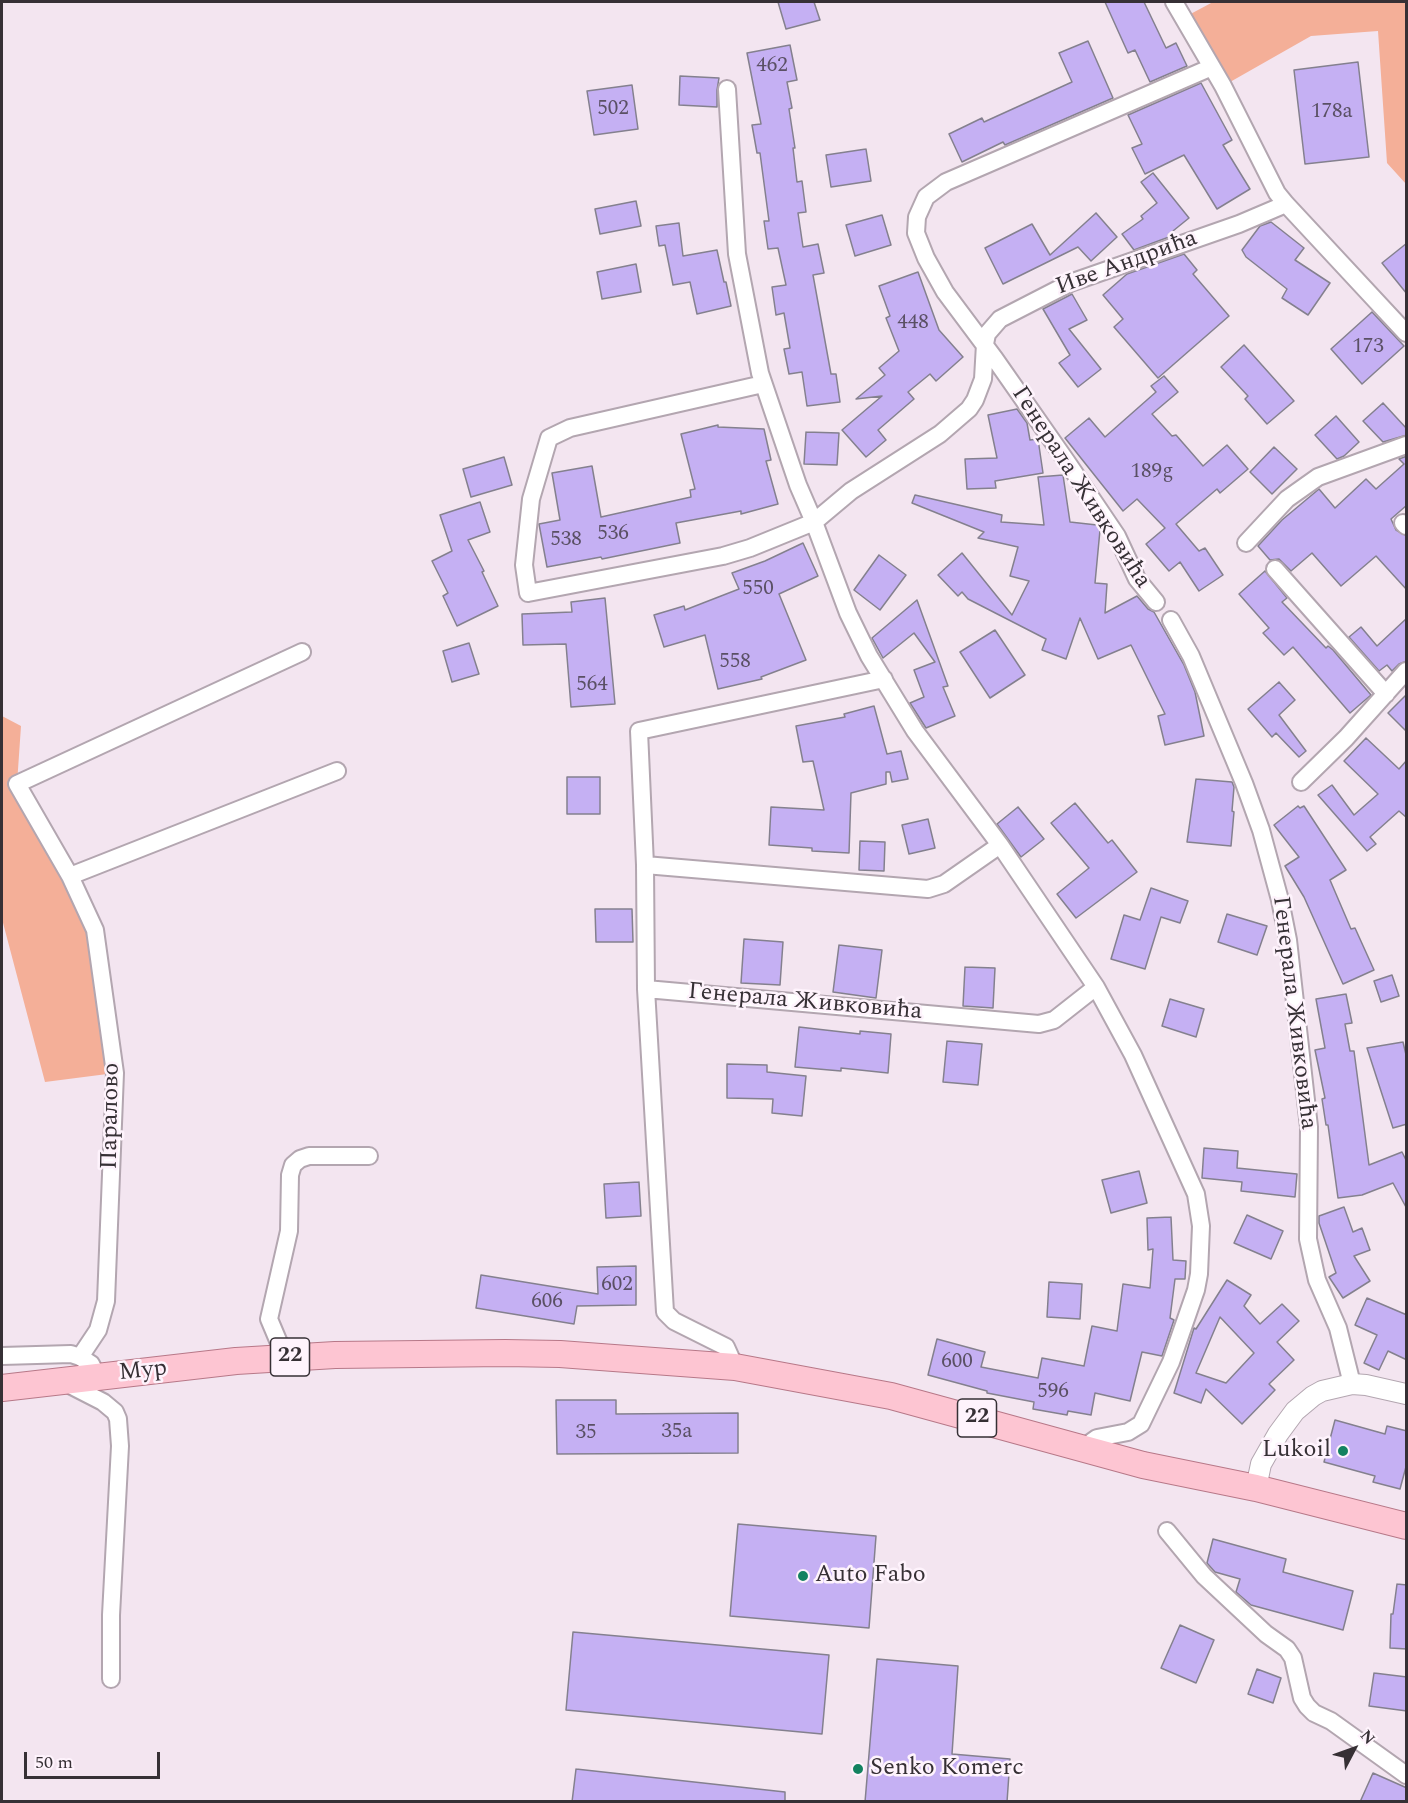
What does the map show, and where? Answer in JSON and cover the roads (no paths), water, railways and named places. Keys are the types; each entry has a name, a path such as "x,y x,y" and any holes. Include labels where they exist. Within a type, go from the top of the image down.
{"main road":[{"name":"Мур","path":"2,1388 285,1357 378,1354 560,1354 735,1367"},
{"name":"22","path":"735,1367 891,1396 1143,1465 1256,1488 1407,1526"}],"street":[{"path":"1174,2 1234,106 1271,183 1286,204 1407,333"},
{"name":"Генерала Живковића","path":"1156,602 1129,565 1117,536 985,344 945,292 926,258 916,233 917,217 926,197 946,182 1212,67"},
{"path":"727,89 737,254 763,384 798,485 848,613 869,656 915,730 999,845 1096,987 1133,1055 1169,1139 1189,1177 1200,1210 1201,1253 1196,1290 1171,1362 1145,1418 1135,1429 1097,1438 1083,1448"},
{"name":"Иве Андрића","path":"985,344 987,334 999,319 1070,283 1239,224 1286,204"},
{"name":"Генерала Живковића","path":"763,384 570,428 549,438 531,499 524,565 528,593 723,556 750,548 814,522 851,491 940,434 969,409 983,379 985,344"},
{"path":"1246,543 1287,499 1318,477 1407,445"},
{"path":"1275,569 1386,694"},
{"name":"Генерала Живковића","path":"1171,620 1191,656 1244,783 1265,825 1288,940 1309,1127 1308,1239 1317,1280 1338,1328 1352,1384"},
{"name":"Паралово","path":"80,1357 98,1330 106,1301 116,1073 95,930 70,876 17,784 302,652"},
{"path":"1300,782 1346,738 1407,671"},
{"path":"735,1367 726,1347 674,1321 665,1312 646,989 645,865 639,732 884,679"},
{"path":"70,876 337,771"},
{"path":"645,865 928,888 944,884 999,845"},
{"name":"Генерала Живковића","path":"646,989 1039,1024 1054,1020 1096,987"},
{"path":"285,1357 269,1319 289,1231 290,1175 293,1166 300,1159 309,1156 369,1155"},
{"path":"2,1356 71,1354 91,1364 98,1377"},
{"path":"62,1381 104,1402 115,1412 118,1419 120,1446 111,1615 111,1679"},
{"path":"1256,1488 1261,1464 1278,1434 1295,1411 1313,1396 1352,1384 1407,1394"},
{"path":"1167,1531 1204,1576 1266,1634 1287,1649 1293,1658 1302,1698 1307,1706 1407,1775"}],"place":[{"name":"Lukoil","path":"1343,1451"},
{"name":"Auto Fabo","path":"803,1576"},
{"name":"Senko Komerc","path":"858,1769"}]}
